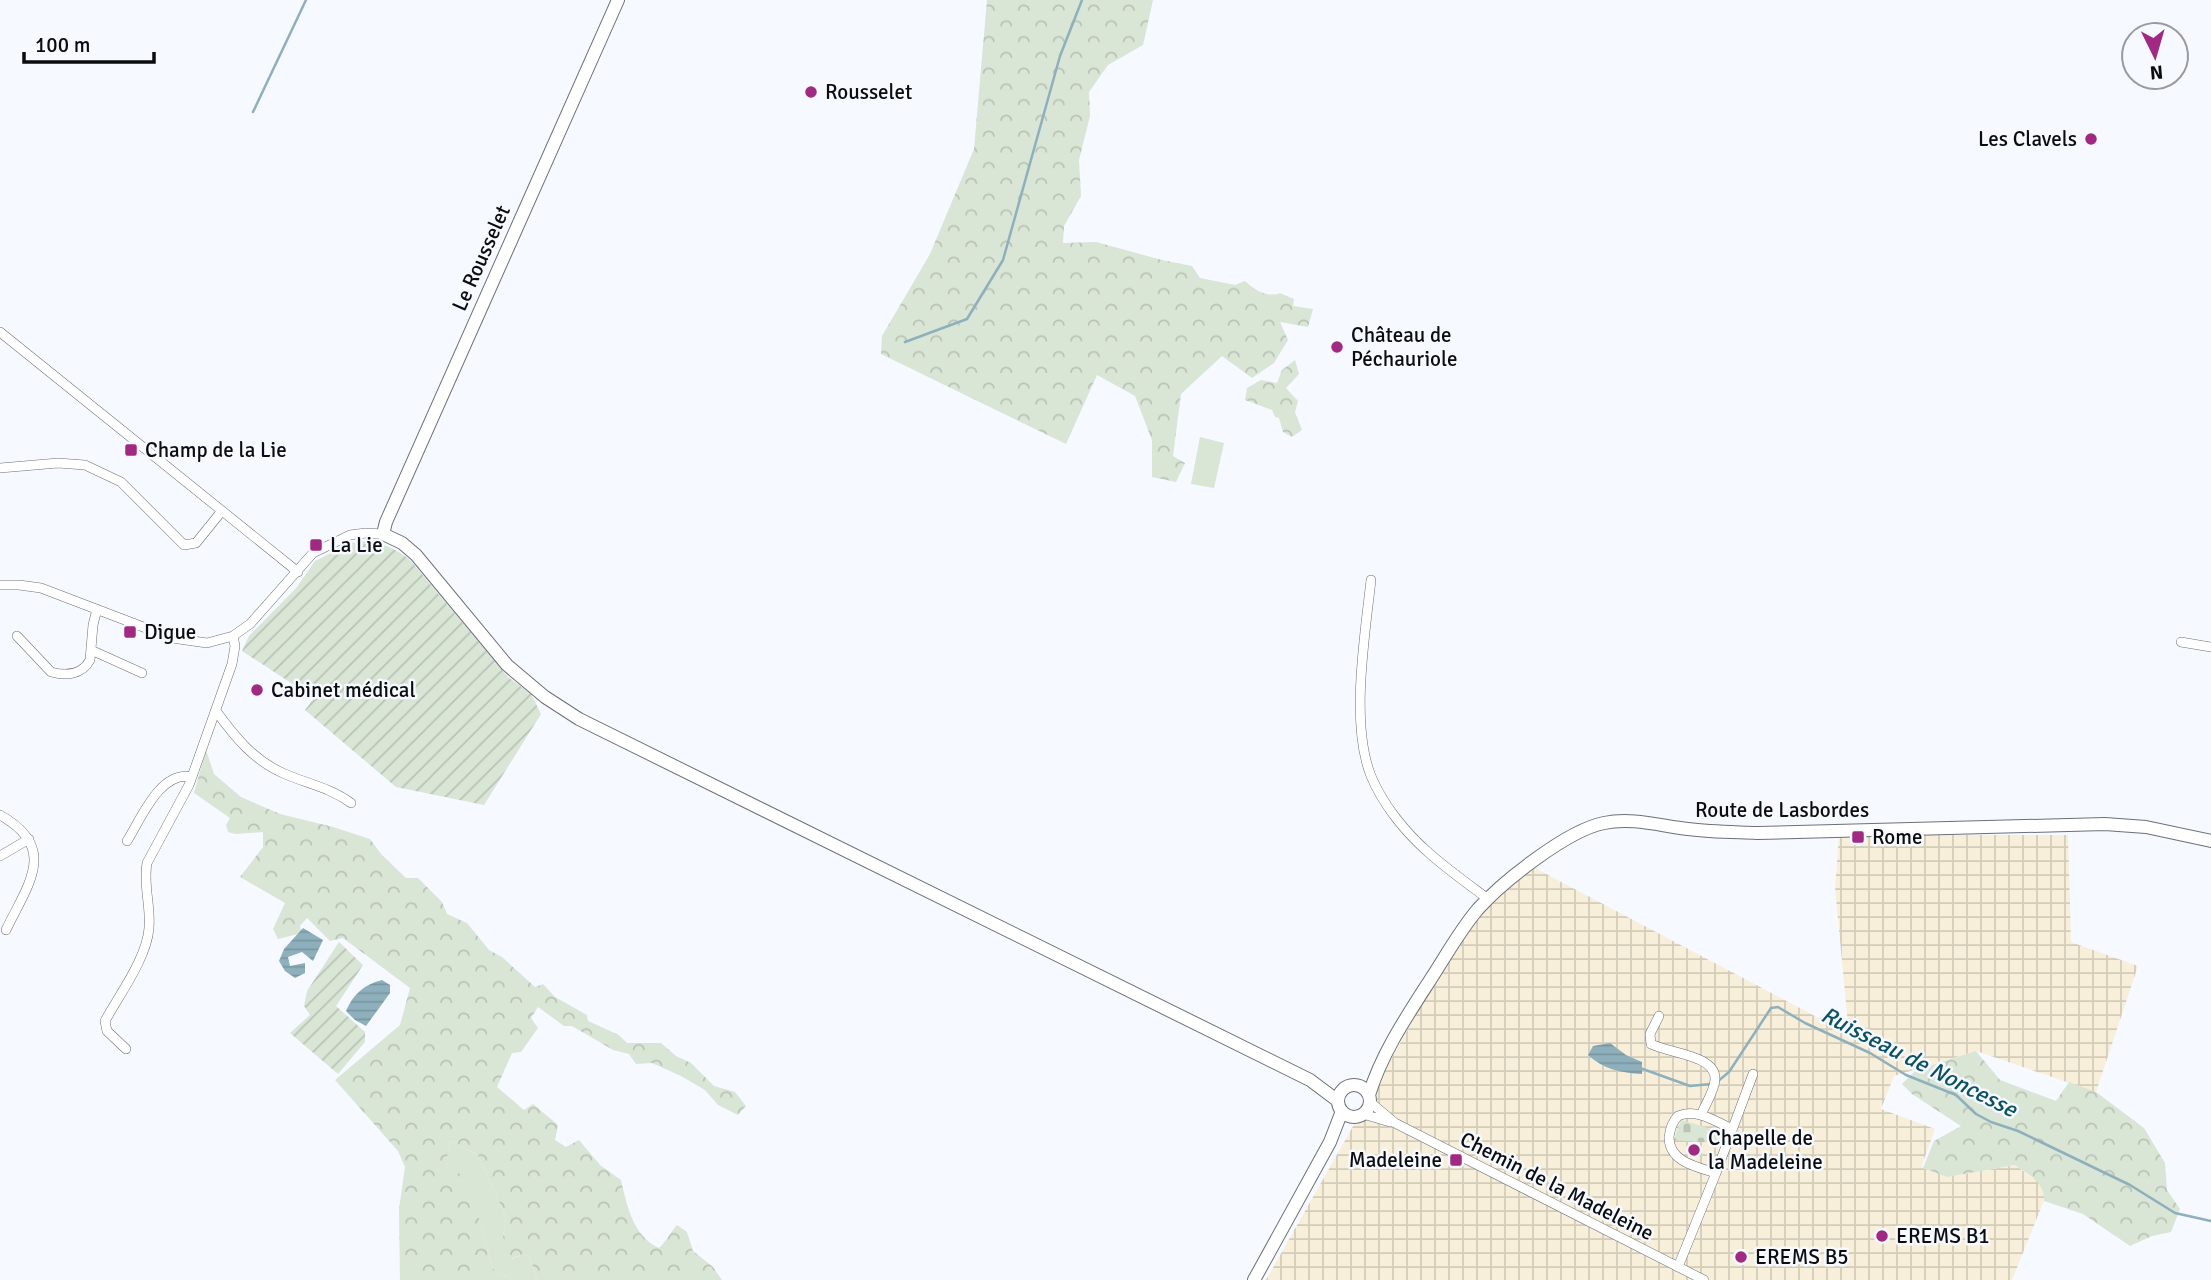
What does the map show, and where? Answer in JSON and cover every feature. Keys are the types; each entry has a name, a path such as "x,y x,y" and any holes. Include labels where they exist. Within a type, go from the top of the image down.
{"street":[{"name":"Le Rousselet","path":"383,534 429,422 618,0"},
{"path":"0,332 298,572"},
{"path":"0,468 74,463 85,465 113,477 184,545 196,543 221,512"},
{"path":"0,586 41,588 181,640 207,643 233,636 256,620 313,554 335,541 366,533 383,534 402,543 416,555 507,665 545,697 579,719 1310,1080 1355,1107"},
{"path":"1371,580 1361,707 1370,775 1393,813 1427,852 1488,899"},
{"path":"17,636 55,673 68,674 82,670 90,660 97,609"},
{"path":"126,1049 107,1031 105,1021 137,964 148,937 150,927 144,878 147,863 192,777 234,656 233,636"},
{"path":"2181,642 2211,647"},
{"path":"91,650 142,673"},
{"path":"216,711 236,738 260,760 286,775 331,790 351,803"},
{"path":"127,841 158,793 179,777 192,777"},
{"path":"0,815 24,831 35,857 32,876 6,930"},
{"name":"Route de Lasbordes","path":"1355,1107 1458,935 1488,899 1571,836 1594,825 1612,821 1638,822 1709,831 1757,833 2105,824 2146,827 2211,841"},
{"path":"0,856 29,839"},
{"path":"1659,1016 1650,1034 1651,1044 1702,1060 1714,1071 1714,1085 1701,1115"},
{"name":"Route de Lasbordes","path":"1358,1086 1380,1063"},
{"path":"1678,1267 1753,1074"},
{"path":"1254,1280 1330,1142 1355,1107 1358,1086 1345,1088 1310,1080"},
{"path":"1345,1088 1355,1107"},
{"name":"Chemin de la Madeleine","path":"1355,1107 1395,1123 1704,1280"},
{"path":"1716,1173 1682,1161 1674,1154 1670,1146 1670,1129 1675,1119 1686,1113 1701,1115 1732,1129"}],"shaded area":[{"path":"1839,835 2068,835 2071,942 2138,966 2096,1092 1976,1051 1894,1076 1881,1109 1935,1129 1923,1168 1947,1177 2015,1165 2041,1184 2045,1198 2012,1280 1266,1280 1446,962 1475,921 1498,895 1533,867 1849,1034 1835,888"}],"green space":[{"path":"987,0 1153,0 1143,45 1108,65 1089,92 1090,116 1079,160 1081,196 1064,226 1063,243 1096,242 1192,266 1200,278 1235,285 1245,281 1261,292 1280,293 1294,299 1293,306 1313,309 1308,327 1280,322 1288,340 1274,363 1252,378 1222,356 1181,394 1173,456 1185,463 1176,482 1152,477 1152,440 1135,396 1097,375 1066,444 881,354 882,336 930,254 974,149"},
{"path":"1295,360 1299,374 1286,388 1298,401 1295,412 1302,430 1292,437 1283,432 1279,418 1275,417 1272,410 1245,400 1247,388 1261,380 1277,383 1282,370"},
{"path":"1200,437 1224,443 1214,488 1191,484"},
{"path":"365,541 389,547 410,560 508,677 531,694 541,714 484,805 396,787 305,710 314,698 242,651 249,636 297,587 315,561 351,543"},
{"path":"206,750 214,774 241,797 280,814 370,839 406,878 418,878 442,902 447,914 467,923 489,950 502,957 535,987 543,984 555,997 587,1015 588,1021 619,1035 627,1043 661,1043 676,1056 691,1063 714,1086 735,1092 746,1106 738,1115 718,1105 705,1090 681,1076 652,1063 636,1064 629,1054 613,1050 572,1026 564,1026 538,1007 531,1018 538,1028 521,1052 512,1053 497,1087 524,1110 533,1104 558,1125 555,1140 566,1147 579,1140 600,1165 621,1180 632,1219 650,1243 659,1248 677,1225 687,1232 693,1251 713,1267 722,1280 537,1280 530,1257 523,1254 511,1259 503,1237 506,1217 478,1155 450,1140 446,1167 468,1178 493,1269 514,1280 400,1280 399,1209 405,1167 398,1151 335,1080 400,1025 410,988 343,938 330,941 307,918 300,926 302,933 278,939 273,929 285,903 240,877 263,847 263,832 228,832 226,825 230,818 194,793"},
{"path":"339,942 363,965 336,1006 365,1032 365,1042 338,1074 290,1033 310,1015 304,1006 307,991"},
{"path":"1976,1051 2000,1080 2056,1101 2069,1082 2096,1092 2144,1128 2165,1163 2167,1190 2180,1209 2171,1232 2152,1236 2130,1246 2083,1214 2044,1201 2039,1184 2015,1165 1947,1177 1923,1168 1934,1141 1961,1126 1912,1094 1902,1084 1916,1070"},
{"path":"1681,1120 1718,1131 1715,1143 1674,1140"},
{"path":"450,1140 478,1155 506,1217 503,1237 512,1259 523,1254 530,1257 537,1280 514,1280 493,1269 468,1179 446,1167"}],"water":[{"path":"303,928 323,940 313,961 302,952 288,957 290,966 305,963 305,973 295,978 285,971 279,961 284,949"},
{"path":"382,980 390,985 390,993 366,1026 346,1011 360,991"},
{"path":"1610,1043 1626,1055 1642,1062 1642,1074 1613,1069 1588,1055 1593,1046"}],"waterway":[{"path":"253,112 306,0"},
{"path":"905,342 967,319 1003,260 1060,56 1082,0"},
{"name":"Ruisseau de Noncesse","path":"1717,1082 1729,1072 1771,1008 1778,1007 1805,1023 1870,1053 1906,1075 1956,1095 1976,1114 1991,1122 2018,1131 2130,1185 2175,1213 2211,1221"},
{"name":"Ruisseau de Noncesse","path":"1640,1068 1690,1086 1711,1084"}],"place":[{"name":"Rousselet","path":"811,92"},
{"name":"Les Clavels","path":"2091,139"},
{"name":"Château de Péchauriole","path":"1337,347"},
{"name":"Champ de la Lie","path":"131,450"},
{"name":"La Lie","path":"316,545"},
{"name":"Digue","path":"130,632"},
{"name":"Cabinet médical","path":"257,690"},
{"name":"Rome","path":"1858,837"},
{"name":"Chapelle de la Madeleine","path":"1694,1150"},
{"name":"Madeleine","path":"1456,1160"},
{"name":"EREMS B1","path":"1882,1236"},
{"name":"EREMS B5","path":"1741,1257"}]}
